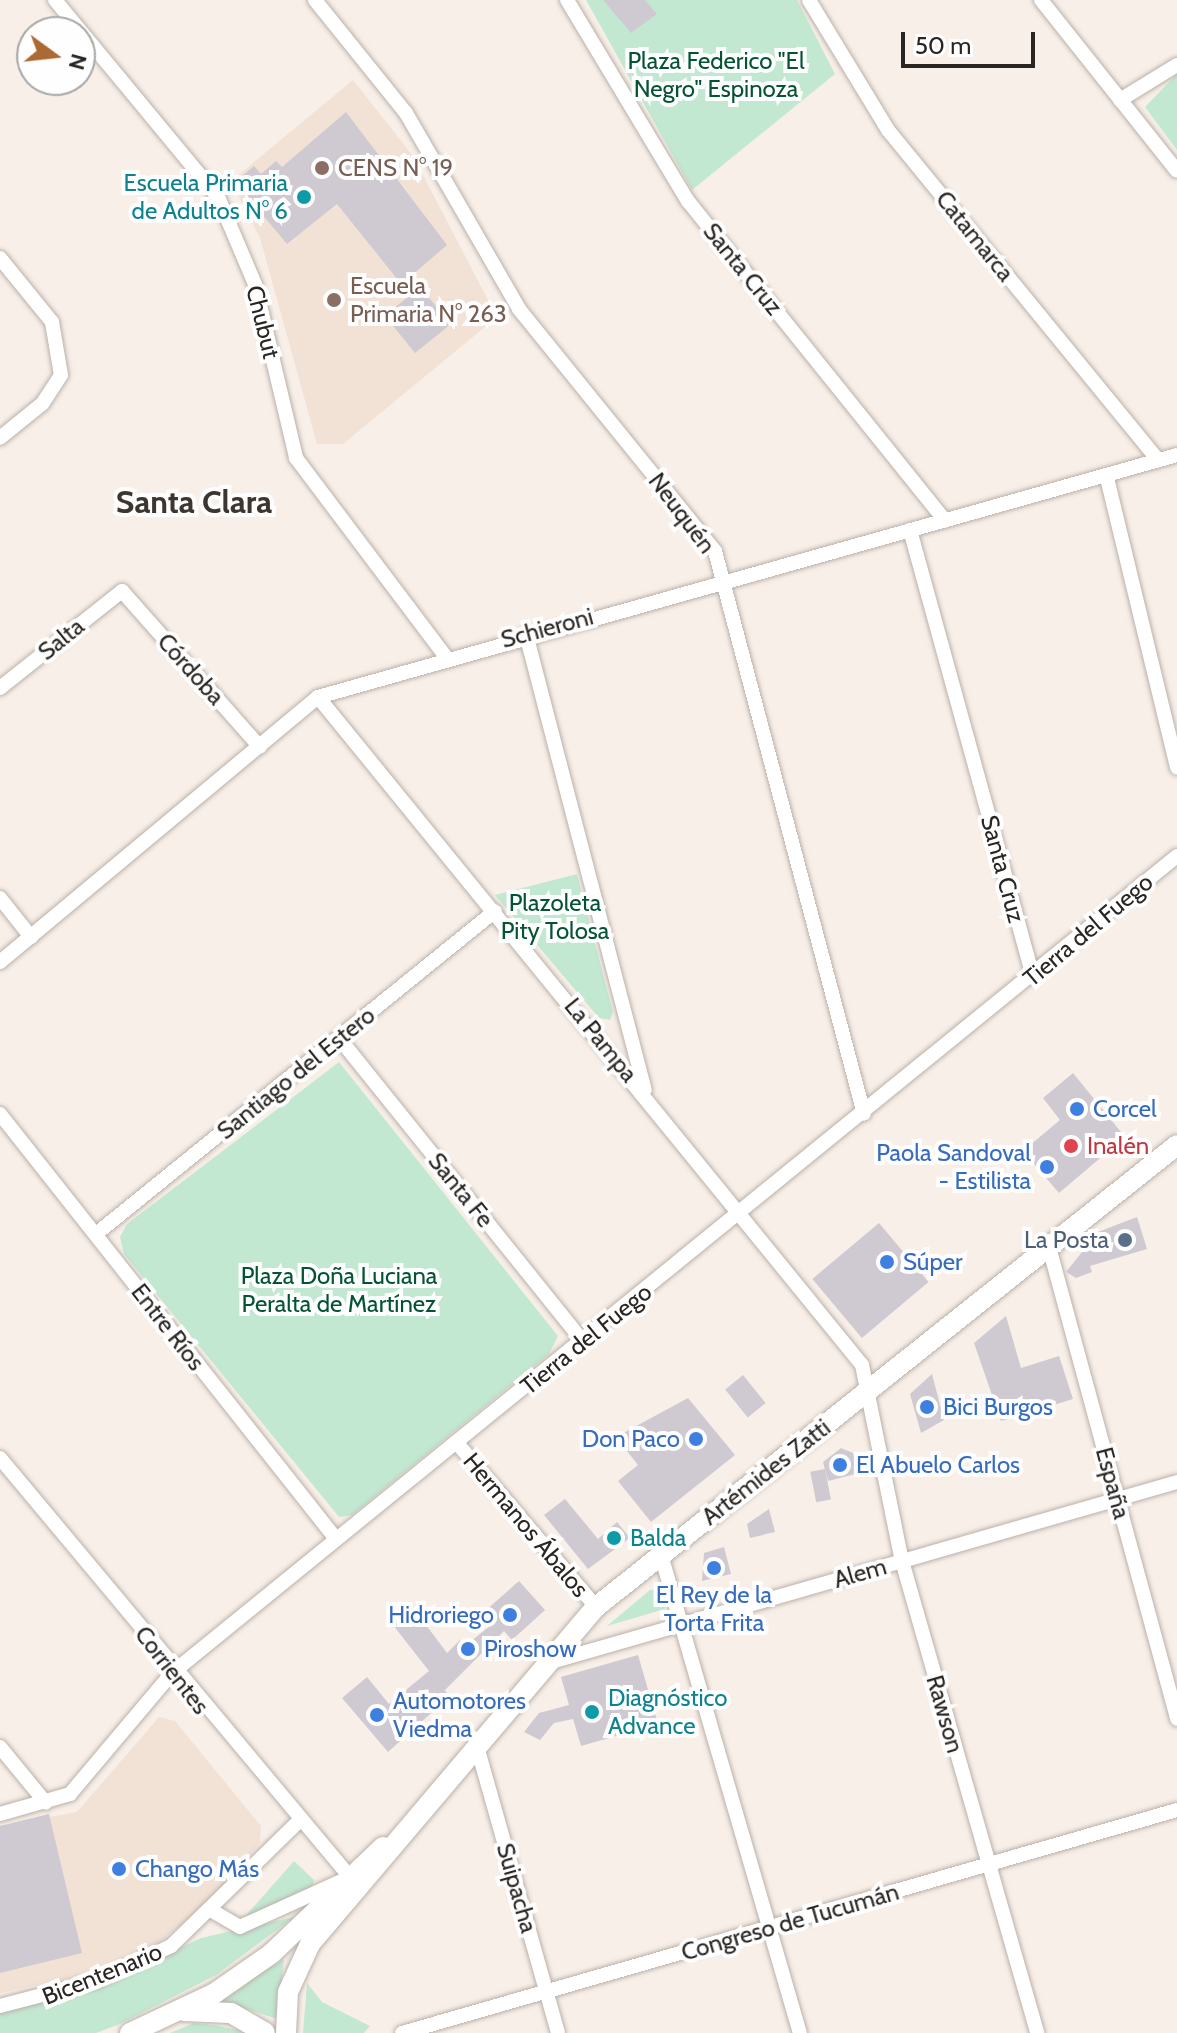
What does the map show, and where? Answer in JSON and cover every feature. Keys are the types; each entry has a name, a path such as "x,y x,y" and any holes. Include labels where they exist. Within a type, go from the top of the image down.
{"main road":[{"name":"Artémides Zatti","path":"286,2033 296,1969 394,1841 476,1742 596,1607 1174,1144"},
{"name":"Artémides Zatti","path":"130,2033 180,2011 271,1954 350,1877 394,1841"},
{"path":"180,2011 231,2013 265,2033"}],"street":[{"name":"Chubut","path":"55,0 218,197 255,284 296,458 445,656"},
{"name":"Neuquén","path":"315,0 406,113 519,309 715,551 864,1114"},
{"name":"Santa Cruz","path":"567,0 688,201 945,521"},
{"name":"Catamarca","path":"809,0 888,130 1158,460"},
{"path":"1041,0 1177,171"},
{"path":"1120,100 1177,65"},
{"path":"0,258 52,322 59,346 61,375 49,394 0,438"},
{"name":"Schieroni","path":"0,962 318,697 445,656 1107,478 1177,455"},
{"path":"1107,478 1177,768"},
{"name":"Santa Cruz","path":"910,530 1033,976"},
{"name":"Salta","path":"0,688 122,591"},
{"name":"Córdoba","path":"122,591 260,747"},
{"path":"526,634 647,1096"},
{"name":"La Pampa","path":"318,697 647,1096 862,1365 865,1392"},
{"name":"Tierra del Fuego","path":"0,1814 70,1794 172,1673 740,1216 1177,856"},
{"path":"0,898 31,937"},
{"name":"Santiago del Estero","path":"96,1234 495,911"},
{"name":"Santa Fe","path":"339,1038 583,1341"},
{"name":"Entre Ríos","path":"0,1114 336,1539"},
{"name":"España","path":"1049,1247 1177,1719"},
{"name":"Rawson","path":"865,1392 902,1561 1037,2033"},
{"name":"Hermanos Ábalos","path":"457,1443 596,1607"},
{"name":"Corrientes","path":"0,1458 297,1823 350,1877"},
{"name":"Alem","path":"543,1664 1177,1482"},
{"path":"661,1555 800,2033"},
{"name":"Suipacha","path":"476,1742 558,2033"},
{"path":"0,1747 46,1803"},
{"name":"Congreso de Tucumán","path":"402,2033 1177,1810"},
{"name":"Bicentenario","path":"0,2006 99,1980 171,1946 214,1912 297,1823"},
{"path":"214,1912 240,1927 350,1877"}],"shaded area":[{"path":"353,80 413,156 497,317 343,444 317,444 260,238 231,181"},
{"name":"Chango Más","path":"159,1717 175,1721 261,1826 260,1843 207,1904 163,1939 101,1971 0,1993 0,1826 77,1812"}],"green space":[{"name":"Plaza Federico \"El Negro\" Espinoza","path":"586,0 797,0 835,74 692,190"},
{"path":"1177,74 1177,150 1145,107"},
{"name":"Plazoleta Pity Tolosa","path":"577,874 613,1012 610,1020 599,1018 495,895"},
{"name":"Plaza Doña Luciana Peralta de Martínez","path":"339,1062 558,1336 549,1354 352,1515 339,1517 124,1254 120,1237 127,1224"},
{"path":"650,1590 661,1590 665,1609 607,1626"},
{"path":"294,1861 314,1880 311,1890 242,1920"},
{"path":"294,1917 216,1975 120,2024 96,2033 0,2033 0,2013 104,1984 201,1938"},
{"path":"284,1959 277,2019 221,2001 221,1997"},
{"path":"307,1983 322,2002 370,2026 364,2033 303,2033"},
{"path":"194,2023 219,2026 249,2033 170,2033"}],"building":[{"path":"603,0 645,0 657,14 631,33"},
{"name":"Escuela Primaria de Adultos N° 6","path":"346,112 447,245 411,276 451,324 415,353 385,316 410,295 337,204 287,244 235,182 254,166 261,174 276,161 282,167"},
{"path":"1073,1073 1125,1137 1059,1193 1023,1151 1060,1120 1043,1098"},
{"path":"1137,1217 1147,1249 1090,1266 1092,1272 1076,1278 1066,1272 1098,1232"},
{"path":"879,1223 928,1282 862,1338 812,1279"},
{"path":"1006,1316 1021,1368 1059,1356 1073,1399 1001,1421 974,1343"},
{"name":"Bici Burgos","path":"932,1374 944,1420 921,1433 910,1394"},
{"path":"743,1375 766,1403 748,1417 725,1389"},
{"path":"688,1398 735,1455 651,1522 618,1481 638,1465 616,1437"},
{"name":"El Abuelo Carlos","path":"841,1448 853,1453 859,1473 828,1481 823,1462"},
{"path":"825,1469 831,1499 816,1502 810,1472"},
{"path":"565,1499 598,1539 617,1522 630,1538 588,1569 544,1515"},
{"path":"769,1509 775,1532 750,1538 747,1524"},
{"name":"El Rey de la Torta Frita","path":"724,1547 731,1574 702,1581 704,1553"},
{"path":"519,1581 545,1610 512,1640 504,1631 445,1690 449,1697 388,1752 342,1698 367,1677 389,1704 429,1671 393,1625 414,1609 447,1653 460,1640 465,1646 495,1622 485,1611"},
{"path":"638,1655 658,1724 581,1746 573,1719 554,1723 540,1740 524,1732 539,1713 569,1705 561,1677"},
{"path":"49,1814 82,1953 0,1973 0,1826"}],"place":[{"name":"CENS N° 19","path":"322,168"},
{"name":"Escuela Primaria de Adultos N° 6","path":"304,197"},
{"name":"Escuela Primaria N° 263","path":"334,300"},
{"name":"Corcel","path":"1077,1109"},
{"name":"Inalén","path":"1071,1146"},
{"name":"Paola Sandoval - Estilista","path":"1047,1167"},
{"name":"La Posta","path":"1125,1240"},
{"name":"Súper","path":"887,1262"},
{"name":"Bici Burgos","path":"927,1407"},
{"name":"Don Paco","path":"696,1439"},
{"name":"El Abuelo Carlos","path":"840,1465"},
{"name":"Balda","path":"614,1538"},
{"name":"El Rey de la Torta Frita","path":"714,1568"},
{"name":"Hidroriego","path":"510,1615"},
{"name":"Piroshow","path":"468,1649"},
{"name":"Diagnóstico Advance","path":"592,1712"},
{"name":"Automotores Viedma","path":"377,1715"},
{"name":"Chango Más","path":"119,1869"}],"district":[{"name":"Santa Clara","path":"194,502"}]}
